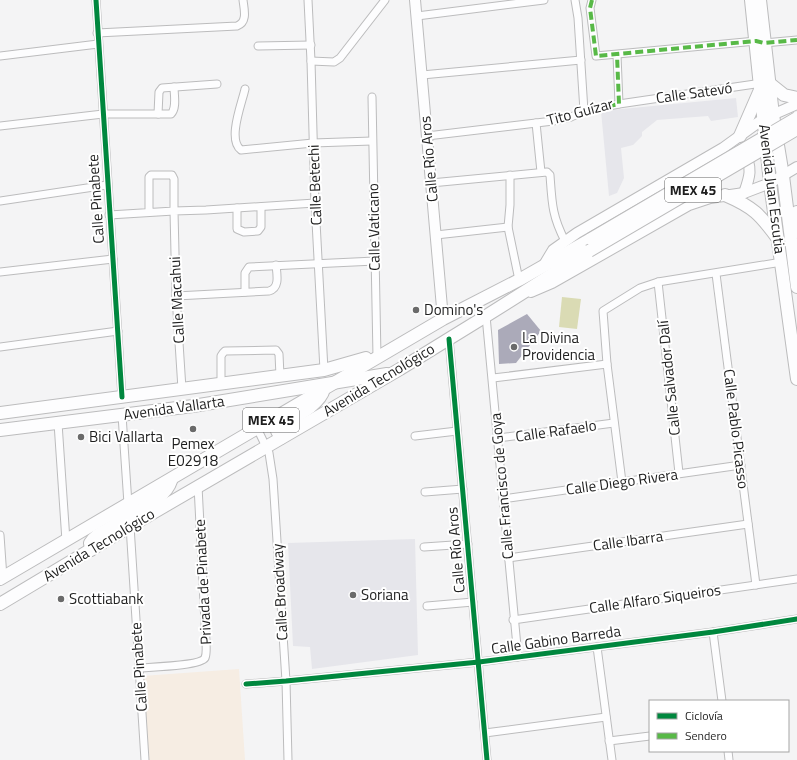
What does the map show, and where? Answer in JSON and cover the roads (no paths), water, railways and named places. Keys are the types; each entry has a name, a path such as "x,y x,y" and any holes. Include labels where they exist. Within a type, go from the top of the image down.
{"main road":[{"name":"Avenida Juan Escutia","path":"751,0 760,42"},
{"name":"Avenida Juan Escutia","path":"760,0 760,42 763,85 768,117 783,176 797,287"},
{"path":"740,136 763,85 784,95 797,98"},
{"name":"Avenida Juan Escutia","path":"768,117 770,183 779,239 797,378"},
{"name":"Avenida Tecnológico","path":"0,604 449,339 521,295 590,245 797,118"},
{"name":"Avenida Tecnológico","path":"1,582 128,504 443,319 519,280 544,265 590,245 797,129"},
{"path":"725,195 749,206 757,213 779,239"},
{"path":"792,251 797,212"},
{"name":"Avenida Vallarta","path":"0,413 324,370 366,358 377,357"},
{"name":"Avenida Vallarta","path":"0,430 58,424 193,406 329,386 394,372"},
{"path":"281,438 277,431 278,427 317,402 329,386"},
{"path":"130,526 132,514 160,496 170,485 172,478"},
{"path":"91,550 90,543 93,538 123,520 127,512 128,504"}],"street":[{"name":"Calle Pinabete","path":"96,0 122,397"},
{"path":"98,33 237,26 243,22 243,0"},
{"name":"Calle Betechi","path":"308,0 311,45 315,203 324,370"},
{"path":"311,61 334,62 340,58 385,0"},
{"name":"Calle Río Aros","path":"415,0 443,319"},
{"path":"417,16 544,0"},
{"path":"575,0 578,18 584,111"},
{"path":"592,0 590,8 596,56 797,40"},
{"path":"0,56 98,44"},
{"path":"258,46 311,45"},
{"name":"Tito Guízar","path":"427,136 571,118 584,111 619,104 617,55"},
{"path":"422,75 581,60"},
{"path":"158,114 159,91 162,88 218,84"},
{"name":"Calle Satevó","path":"619,104 763,85"},
{"path":"0,126 103,114 171,114 174,108 174,87"},
{"path":"246,89 235,129 235,139 241,150 313,143 372,141"},
{"name":"Calle Vaticano","path":"372,97 377,357"},
{"path":"544,265 553,250 577,233 728,144 768,117 797,104"},
{"path":"797,113 797,122"},
{"path":"536,123 541,172"},
{"path":"728,144 742,153 749,163 750,177 744,193"},
{"path":"521,295 535,291 552,283 689,204 725,195 744,193 770,183 797,167"},
{"path":"431,183 547,172 550,175 553,211 557,225 565,241"},
{"name":"Calle Macahui","path":"149,212 149,180 151,175 172,175 174,179 176,296 182,389"},
{"path":"510,175 508,227 519,280"},
{"path":"0,201 107,185"},
{"path":"109,215 315,203"},
{"path":"237,208 237,229 244,232 258,231 261,227 260,207"},
{"path":"436,235 508,227"},
{"path":"0,272 113,259"},
{"path":"245,292 245,273 247,268 276,265 375,261"},
{"path":"622,482 607,364 603,311 640,288 658,282 716,274 782,262"},
{"path":"176,296 273,290 277,283 276,265"},
{"name":"Calle Pablo Picasso","path":"716,274 756,585"},
{"name":"Calle Salvador Dalí","path":"658,282 679,473"},
{"name":"Calle Francisco de Goya","path":"486,316 518,657"},
{"path":"0,347 118,331"},
{"name":"Calle Río Aros","path":"449,339 487,760"},
{"path":"221,384 221,356 223,352 276,350 279,354 280,376"},
{"path":"493,378 607,364"},
{"path":"122,415 128,504"},
{"name":"Calle Rafaelo","path":"498,438 614,423"},
{"path":"58,424 66,541"},
{"name":"Calle Broadway","path":"256,428 266,446 271,461 273,479 286,681 288,760"},
{"path":"415,436 458,431"},
{"name":"Calle Diego Rivera","path":"503,499 741,465"},
{"name":"Privada de Pinabete","path":"139,668 185,665 198,662 205,658 206,642 198,486"},
{"path":"425,492 463,489"},
{"name":"Calle Ibarra","path":"508,558 748,524"},
{"name":"Calle Pinabete","path":"130,526 145,760"},
{"path":"0,535 1,582"},
{"path":"424,547 468,544"},
{"name":"Calle Alfaro Siqueiros","path":"514,620 797,578"},
{"path":"427,606 473,602"},
{"name":"Calle Gabino Barreda","path":"246,684 479,662 713,632 797,619"},
{"path":"713,632 722,700"},
{"path":"597,646 612,760"},
{"path":"485,733 606,717"},
{"path":"609,741 649,736"}],"place":[{"name":"Domino's","path":"416,310"},
{"name":"La Divina Providencia","path":"514,347"},
{"name":"Pemex E02918","path":"193,429"},
{"name":"Bici Vallarta","path":"81,437"},
{"name":"Soriana","path":"353,595"},
{"name":"Scottiabank","path":"61,599"}]}
